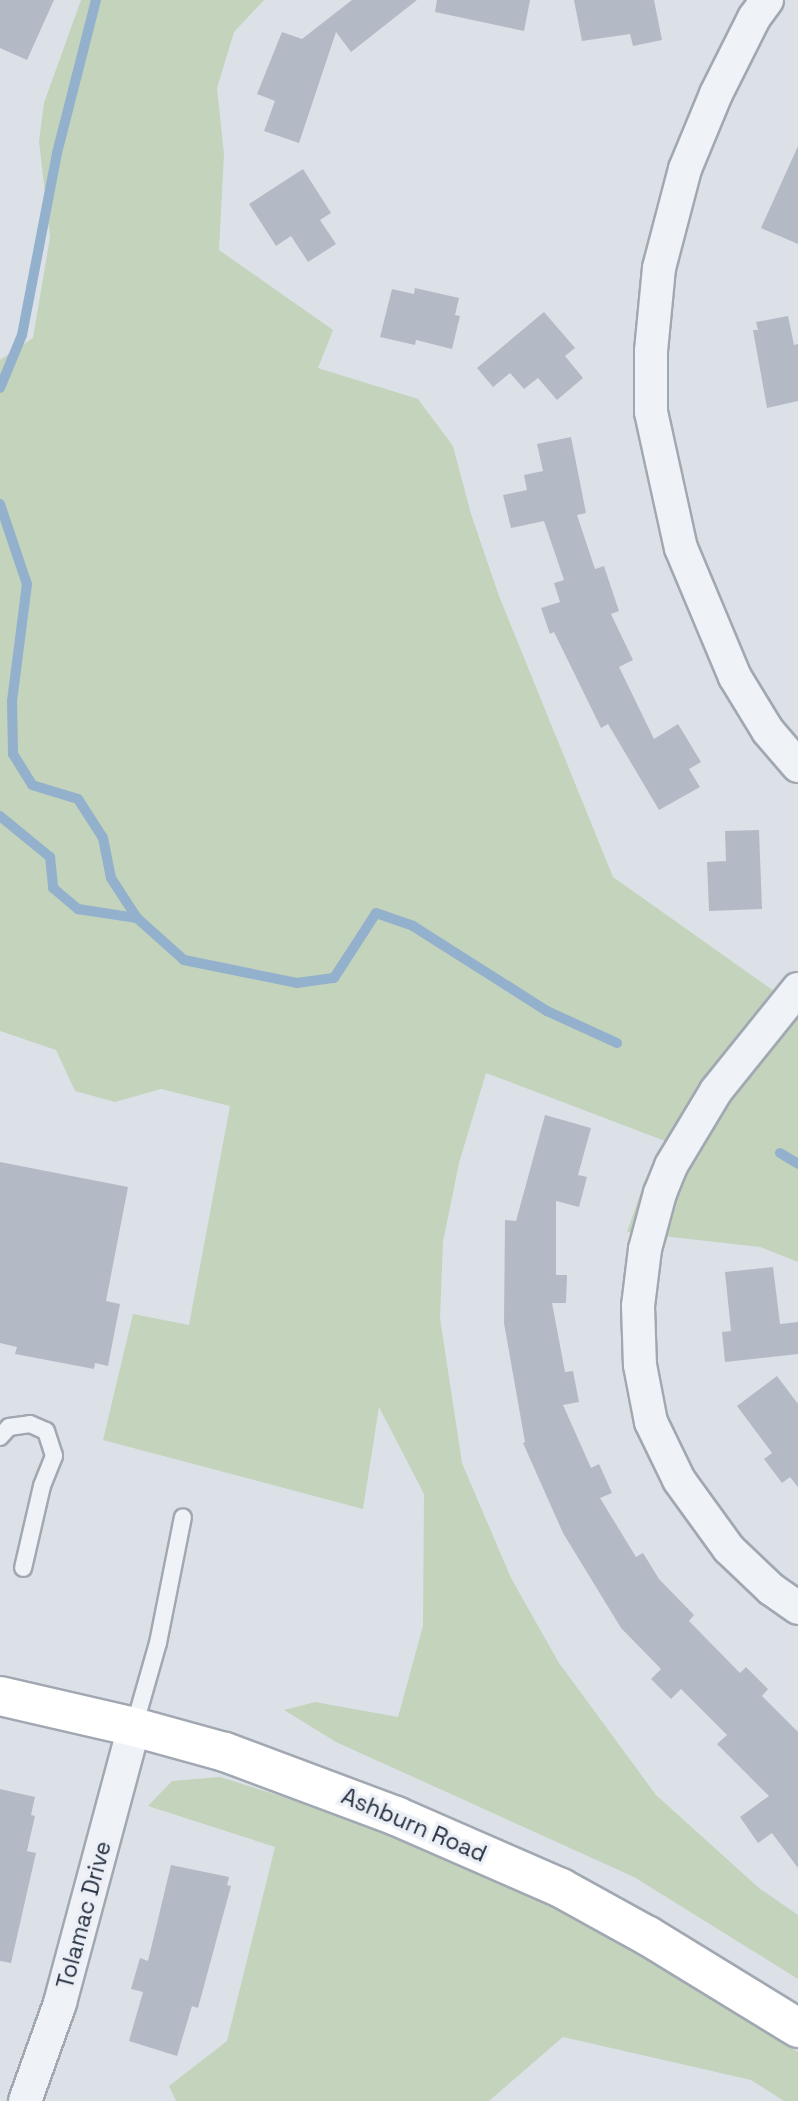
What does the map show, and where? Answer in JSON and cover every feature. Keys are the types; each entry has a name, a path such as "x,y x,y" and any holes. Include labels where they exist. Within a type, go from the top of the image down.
{"main road":[{"name":"Ashburn Road","path":"0,1696 134,1727 225,1752 319,1786 561,1888 648,1936 798,2028"}],"street":[{"path":"767,0 754,18 716,94 685,169 659,268 651,351 651,412 681,548 735,677 768,730 798,766"},
{"path":"798,989 716,1091 671,1166 660,1193 645,1249 638,1306 640,1364 651,1422 679,1480 729,1549 771,1589 798,1608"},
{"name":"Tolamac Drive","path":"24,2101 60,2003 134,1727"}],"lane":[{"path":"0,1437 9,1427 30,1424 46,1432 54,1456 42,1486 23,1569"},
{"path":"134,1727 158,1643 183,1517"}],"green space":[{"path":"81,0 264,0 234,32 217,88 224,154 219,250 333,330 318,368 418,399 453,446 471,514 499,596 613,877 798,1008 798,1262 760,1247 627,1232 645,1180 665,1141 486,1073 459,1163 443,1242 440,1318 462,1463 511,1578 559,1663 656,1795 759,1888 798,1915 798,1979 634,1877 336,1742 284,1710 315,1702 398,1717 423,1626 424,1494 379,1407 363,1509 103,1440 133,1314 189,1325 230,1106 161,1089 115,1102 75,1091 56,1050 0,1031 0,360 33,338 50,237 39,141 44,103"},
{"path":"220,1777 341,1815 493,1878 578,1917 798,2052 798,2101 784,2101 751,2080 563,2037 489,2101 176,2101 169,2086 227,2041 275,1847 148,1806 172,1781"}],"building":[{"path":"0,0 54,0 27,60 0,48"},
{"path":"352,0 417,0 351,52 336,32 299,143 264,131 275,101 257,94 282,32 302,39"},
{"path":"437,0 530,0 524,31 435,12"},
{"path":"574,0 654,0 662,40 633,46 630,34 582,41"},
{"path":"798,146 798,244 761,228"},
{"path":"303,169 331,213 320,220 336,244 308,262 291,236 276,246 249,204"},
{"path":"415,288 459,298 455,315 460,316 452,349 416,340 415,345 380,337 392,289 414,294"},
{"path":"544,312 575,348 565,356 583,378 557,400 538,378 524,389 510,373 493,387 477,368"},
{"path":"788,316 794,345 798,344 798,401 767,408 753,330 758,330 756,322"},
{"path":"571,437 586,513 577,515 595,569 604,566 619,611 611,614 633,660 619,667 654,739 678,724 701,762 689,769 700,787 659,810 608,724 601,728 554,632 550,634 541,608 560,602 554,583 564,580 544,521 511,528 503,495 527,490 524,475 543,471 537,444"},
{"path":"759,830 762,909 709,911 707,862 726,861 725,831"},
{"path":"545,1115 591,1128 578,1175 587,1177 579,1207 556,1201 556,1275 567,1275 566,1303 552,1303 565,1372 573,1371 579,1402 563,1405 591,1468 599,1464 612,1493 600,1498 636,1557 643,1553 659,1579 694,1615 689,1621 740,1673 746,1667 768,1689 762,1696 798,1732 798,1868 772,1833 758,1843 740,1817 769,1796 717,1744 727,1735 681,1689 671,1699 651,1679 661,1669 621,1628 563,1533 523,1443 525,1442 504,1323 505,1220 516,1221"},
{"path":"0,1162 128,1187 106,1301 120,1304 108,1366 95,1363 94,1369 15,1354 17,1347 0,1343"},
{"path":"773,1267 780,1324 798,1322 798,1354 725,1362 722,1332 731,1331 725,1272"},
{"path":"777,1376 798,1404 798,1487 790,1477 782,1483 764,1459 772,1453 737,1406"},
{"path":"0,1789 35,1797 31,1815 35,1816 27,1851 36,1853 11,1963 0,1961"},
{"path":"171,1865 229,1877 227,1885 231,1886 198,2008 192,2006 177,2056 129,2041 143,1992 131,1989 140,1958 148,1961"}],"waterway":[{"path":"0,388 22,335 57,153 96,0"},
{"path":"0,504 27,584 12,701 13,754 32,785 78,799 103,838 111,878 137,918 184,960 297,983 334,978 376,913 413,926 547,1011 617,1043"},
{"path":"0,816 50,857 53,888 78,909 137,918"},
{"path":"780,1153 798,1164"}]}
